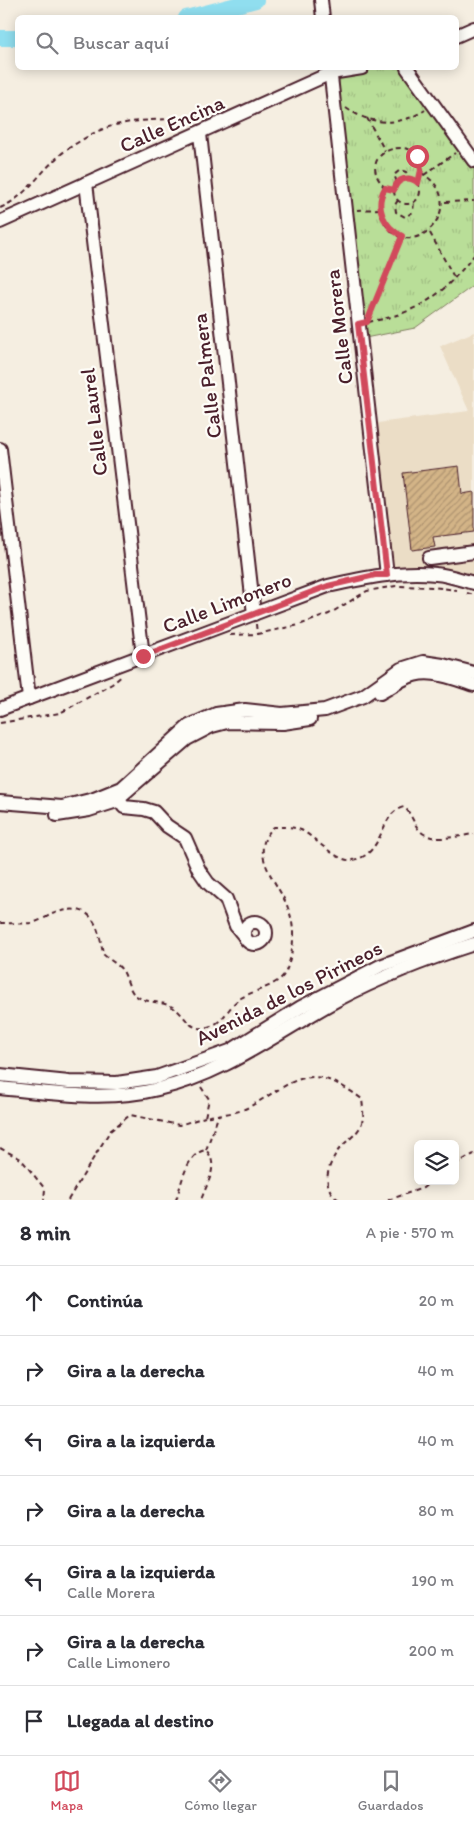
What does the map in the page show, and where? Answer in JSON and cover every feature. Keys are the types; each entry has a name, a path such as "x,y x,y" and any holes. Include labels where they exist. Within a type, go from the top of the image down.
{"street":[{"path":"320,0 323,15"},
{"path":"459,35 474,28"},
{"name":"Calle Morera","path":"331,70 387,575"},
{"name":"Calle Encina","path":"0,222 200,134 331,70"},
{"path":"408,70 474,161"},
{"name":"Calle Palmera","path":"200,134 254,614"},
{"name":"Calle Laurel","path":"86,183 143,656"},
{"path":"0,449 29,698"},
{"path":"429,558 474,552"},
{"name":"Calle Limonero","path":"0,709 328,586 375,575 436,574 474,584"},
{"path":"0,802 62,807 115,795 189,726 216,714 245,710 282,714 325,710 362,696 401,669 423,662 474,673"},
{"path":"0,809 35,811 61,816 90,810 115,795 187,739 212,726 227,722 283,723 321,718 366,701 406,677 421,673 440,674 474,685"},
{"path":"115,795 124,807 144,808 154,812 167,826 185,838 199,870 208,882 226,899 236,926 245,937"},
{"name":"Avenida de los Pirineos","path":"0,1075 68,1082 118,1083 157,1077 230,1051 315,999 380,966 474,931"},
{"name":"Avenida de los Pirineos","path":"0,1088 70,1094 119,1095 158,1090 232,1063 310,1016 382,979 474,944"}],"path":[{"path":"335,105 340,104 357,116 382,123 406,121 433,105"},
{"path":"0,208 26,191 60,155 112,124 131,121 184,119 225,109"},
{"path":"367,118 385,152"},
{"path":"394,190 385,188 379,182 376,166 385,152 397,147 411,150 420,161 421,173 418,183 420,194 414,202 413,212 404,217 396,212 395,205 398,200"},
{"path":"424,175 463,147"},
{"path":"414,202 408,204 398,200 394,190 397,182 394,175 400,170 406,172 409,178 418,183"},
{"path":"385,188 382,193 380,209 387,225 402,236 412,238 430,233 441,221 445,202 437,184 421,173"},
{"path":"397,182 409,178"},
{"path":"445,202 474,201"},
{"path":"346,211 380,209"},
{"path":"430,233 455,279"},
{"path":"402,236 367,322 388,318 421,305 455,279 474,255"},
{"path":"226,636 257,634 299,625 329,614 367,591 396,586 433,587 474,595"},
{"path":"0,723 60,713 112,684 125,674"},
{"path":"0,923 33,923 64,911 83,911 93,918 100,936 103,954 123,972 134,994 143,999 165,1003 175,1008 195,1028 203,1028 220,1022 240,998 275,982 285,974 293,952 293,927 288,908 264,861 262,846 266,834 274,827 289,826 300,830 344,861 355,860 372,851 390,815 396,809 404,808 409,812 418,829 432,838 474,834"},
{"path":"68,1200 110,1131 130,1115 179,1125 205,1117 245,1109 278,1088 300,1077 320,1077 342,1085 362,1099 364,1114 360,1128 337,1151 327,1172 327,1185 334,1197 339,1200"},
{"path":"194,1078 209,1099 205,1117"},
{"path":"206,1150 219,1114"},
{"path":"0,1148 21,1159 45,1189 44,1200"},
{"path":"176,1200 192,1157 198,1151 206,1150"},
{"path":"201,1200 214,1165 213,1157 206,1150"},
{"path":"459,1162 474,1154"},
{"path":"388,1200 426,1185"}],"shaded area":[{"path":"474,332 474,583 387,575 370,424 469,411 440,346"}],"green space":[{"path":"350,70 408,70 474,161 474,285 415,328 360,339 331,73"}],"building":[{"path":"459,466 462,494 474,492 474,532 433,537 435,547 412,550 403,473"}],"waterway":[{"path":"198,15 256,0"},
{"path":"0,38 15,38"}],"route":[{"path":"143,656 328,586 375,575 387,575 358,324 367,322 402,236 394,232 383,218 380,209 382,193 385,188 394,190 397,182 405,178 413,179 418,183 421,170 420,161 417,156"}]}
